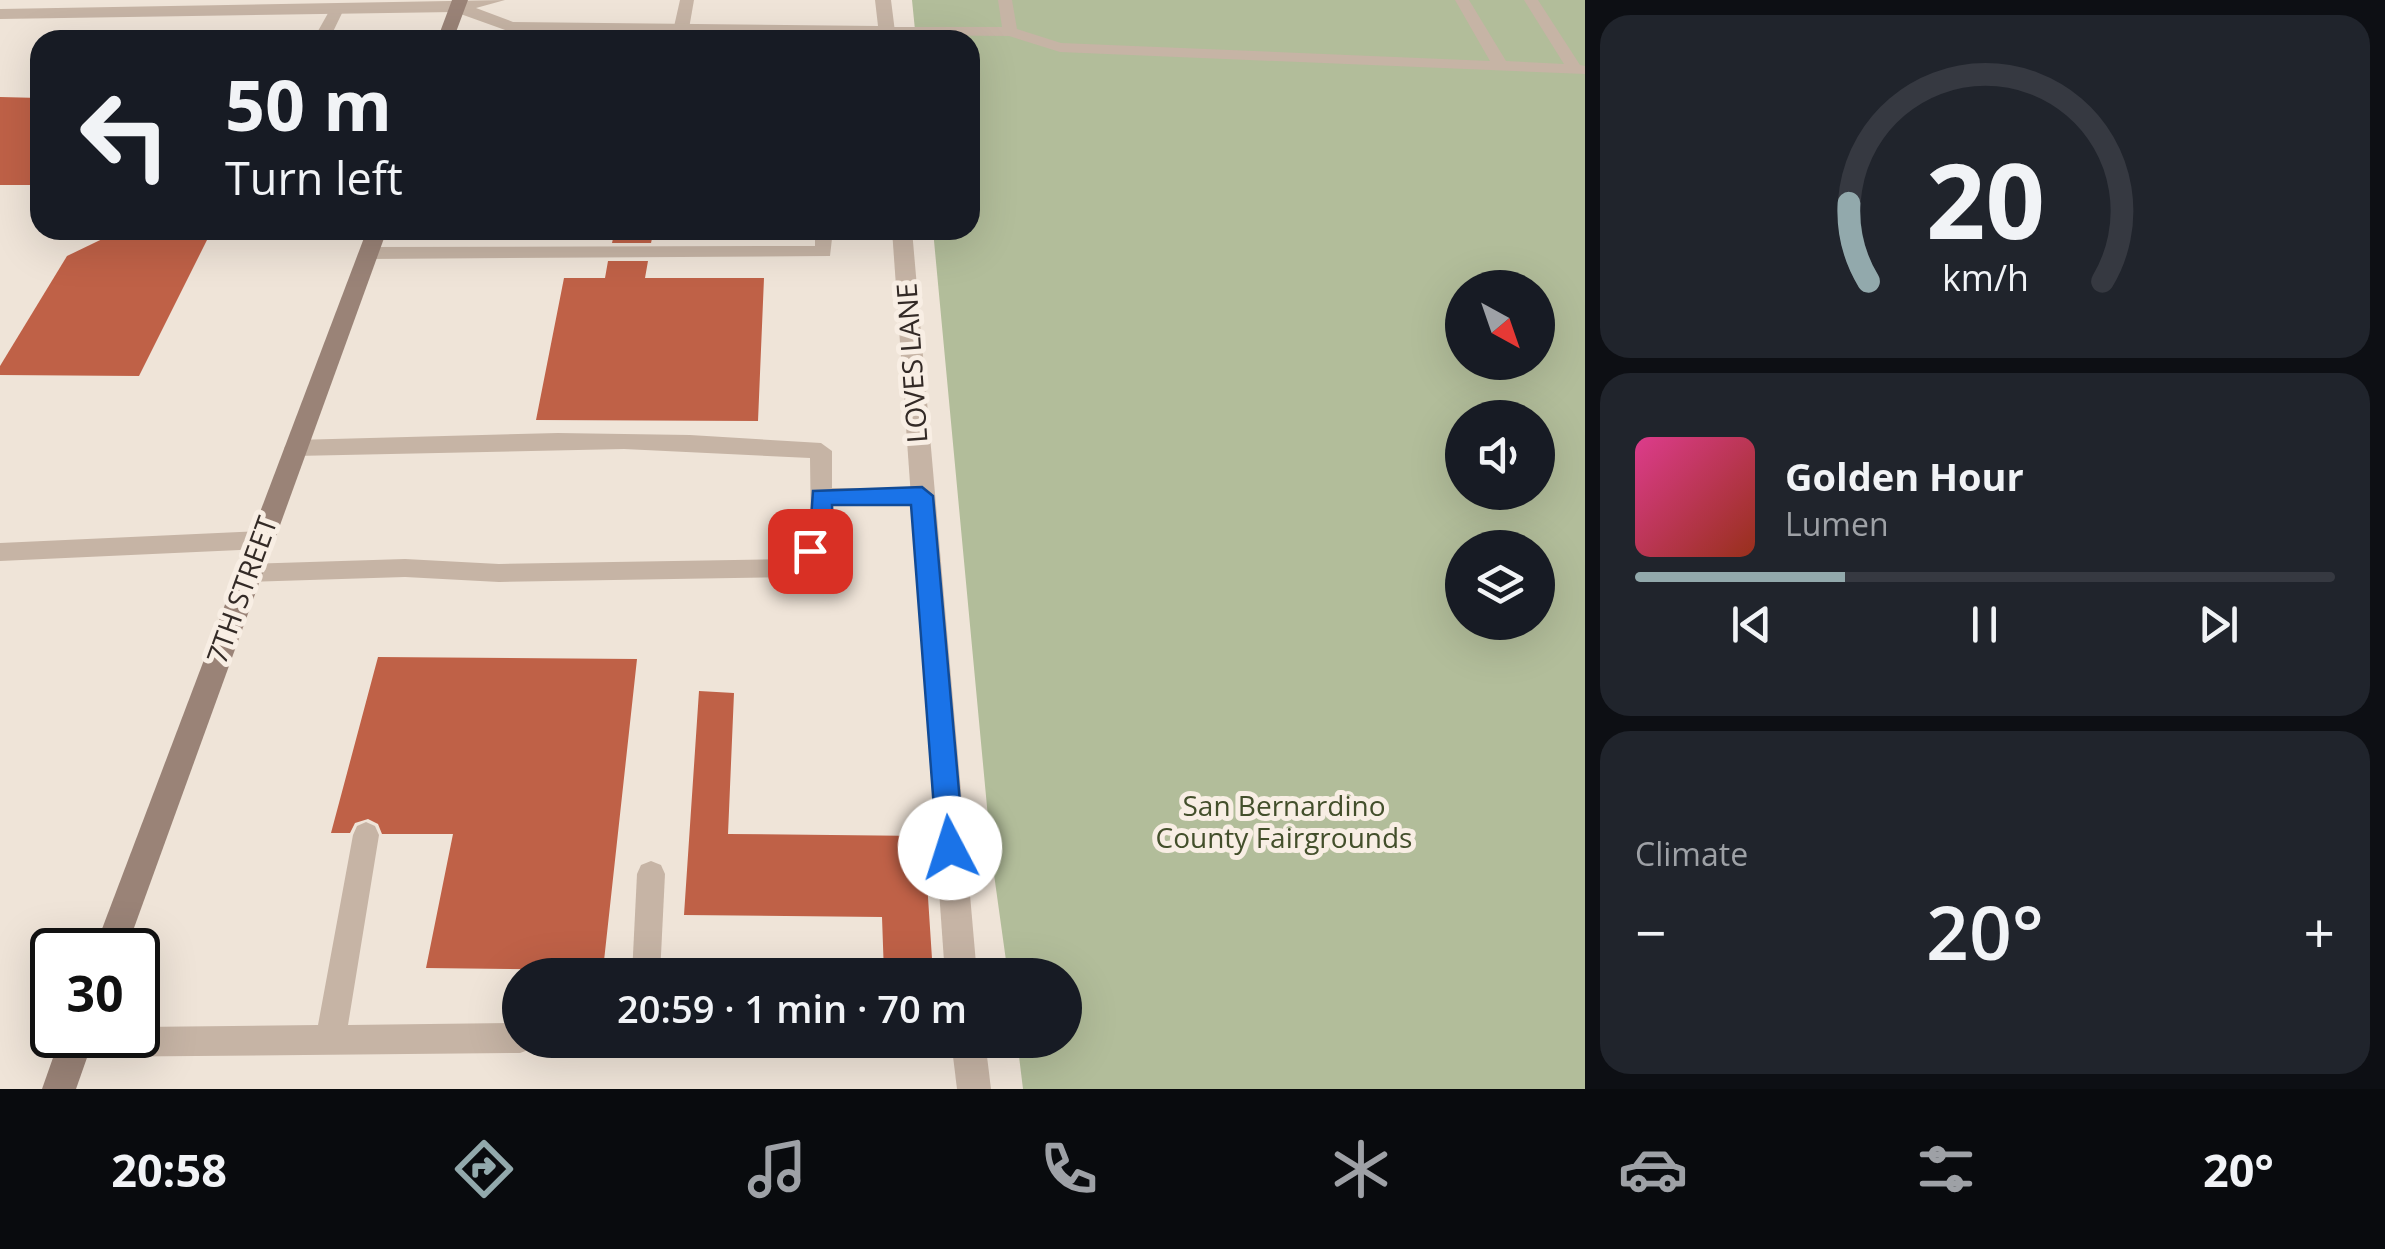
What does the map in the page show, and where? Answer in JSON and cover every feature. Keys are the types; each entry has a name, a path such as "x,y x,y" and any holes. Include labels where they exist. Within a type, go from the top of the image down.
{"main road":[{"path":"449,30 458,4"},
{"name":"7TH STREET","path":"118,928 373,242"},
{"path":"58,1089 70,1058"}],"street":[{"path":"0,14 193,6 337,9 497,0"},
{"path":"883,0 887,30"},
{"path":"458,4 511,27 574,30"},
{"name":"LOVES LANE","path":"903,240 960,958"},
{"path":"970,1058 974,1089"}],"lane":[{"path":"681,30 688,0"},
{"path":"1006,0 1010,32"},
{"path":"1462,0 1501,66"},
{"path":"1531,0 1580,70"},
{"path":"326,30 337,9"},
{"path":"980,33 1010,32 1060,48 1580,70"},
{"path":"530,253 533,240"},
{"path":"687,252 688,240"},
{"path":"373,242 530,253 824,252 824,240"},
{"path":"248,573 405,568 499,573 798,568 822,535 821,451 739,444 530,440 295,448"},
{"path":"821,497 922,496"},
{"path":"0,552 261,540"},
{"path":"330,1040 366,835"},
{"path":"647,958 651,874"},
{"path":"160,1039 502,1038"}],"green space":[{"name":"San Bernardino County Fairgrounds","path":"912,0 1585,0 1585,1089 1023,1089 1019,1058 1082,1058 1082,958 1006,958 992,860 934,240 980,240 980,30 915,30"}],"building":[{"path":"0,97 30,98 30,185 0,185"},
{"path":"100,240 207,240 139,376 0,375 0,366 67,256"},
{"path":"613,240 652,240 651,243 612,243"},
{"path":"608,261 648,261 645,278 764,278 758,421 536,420 564,278 605,278"},
{"path":"378,657 637,659 604,958 502,958 502,969 426,968 453,834 382,834 378,824 368,819 355,823 350,833 331,833"},
{"path":"699,691 734,693 728,834 924,836 932,958 883,958 882,917 684,915"}],"route":[{"path":"810,551 822,535 821,497 922,496 950,848"}]}
